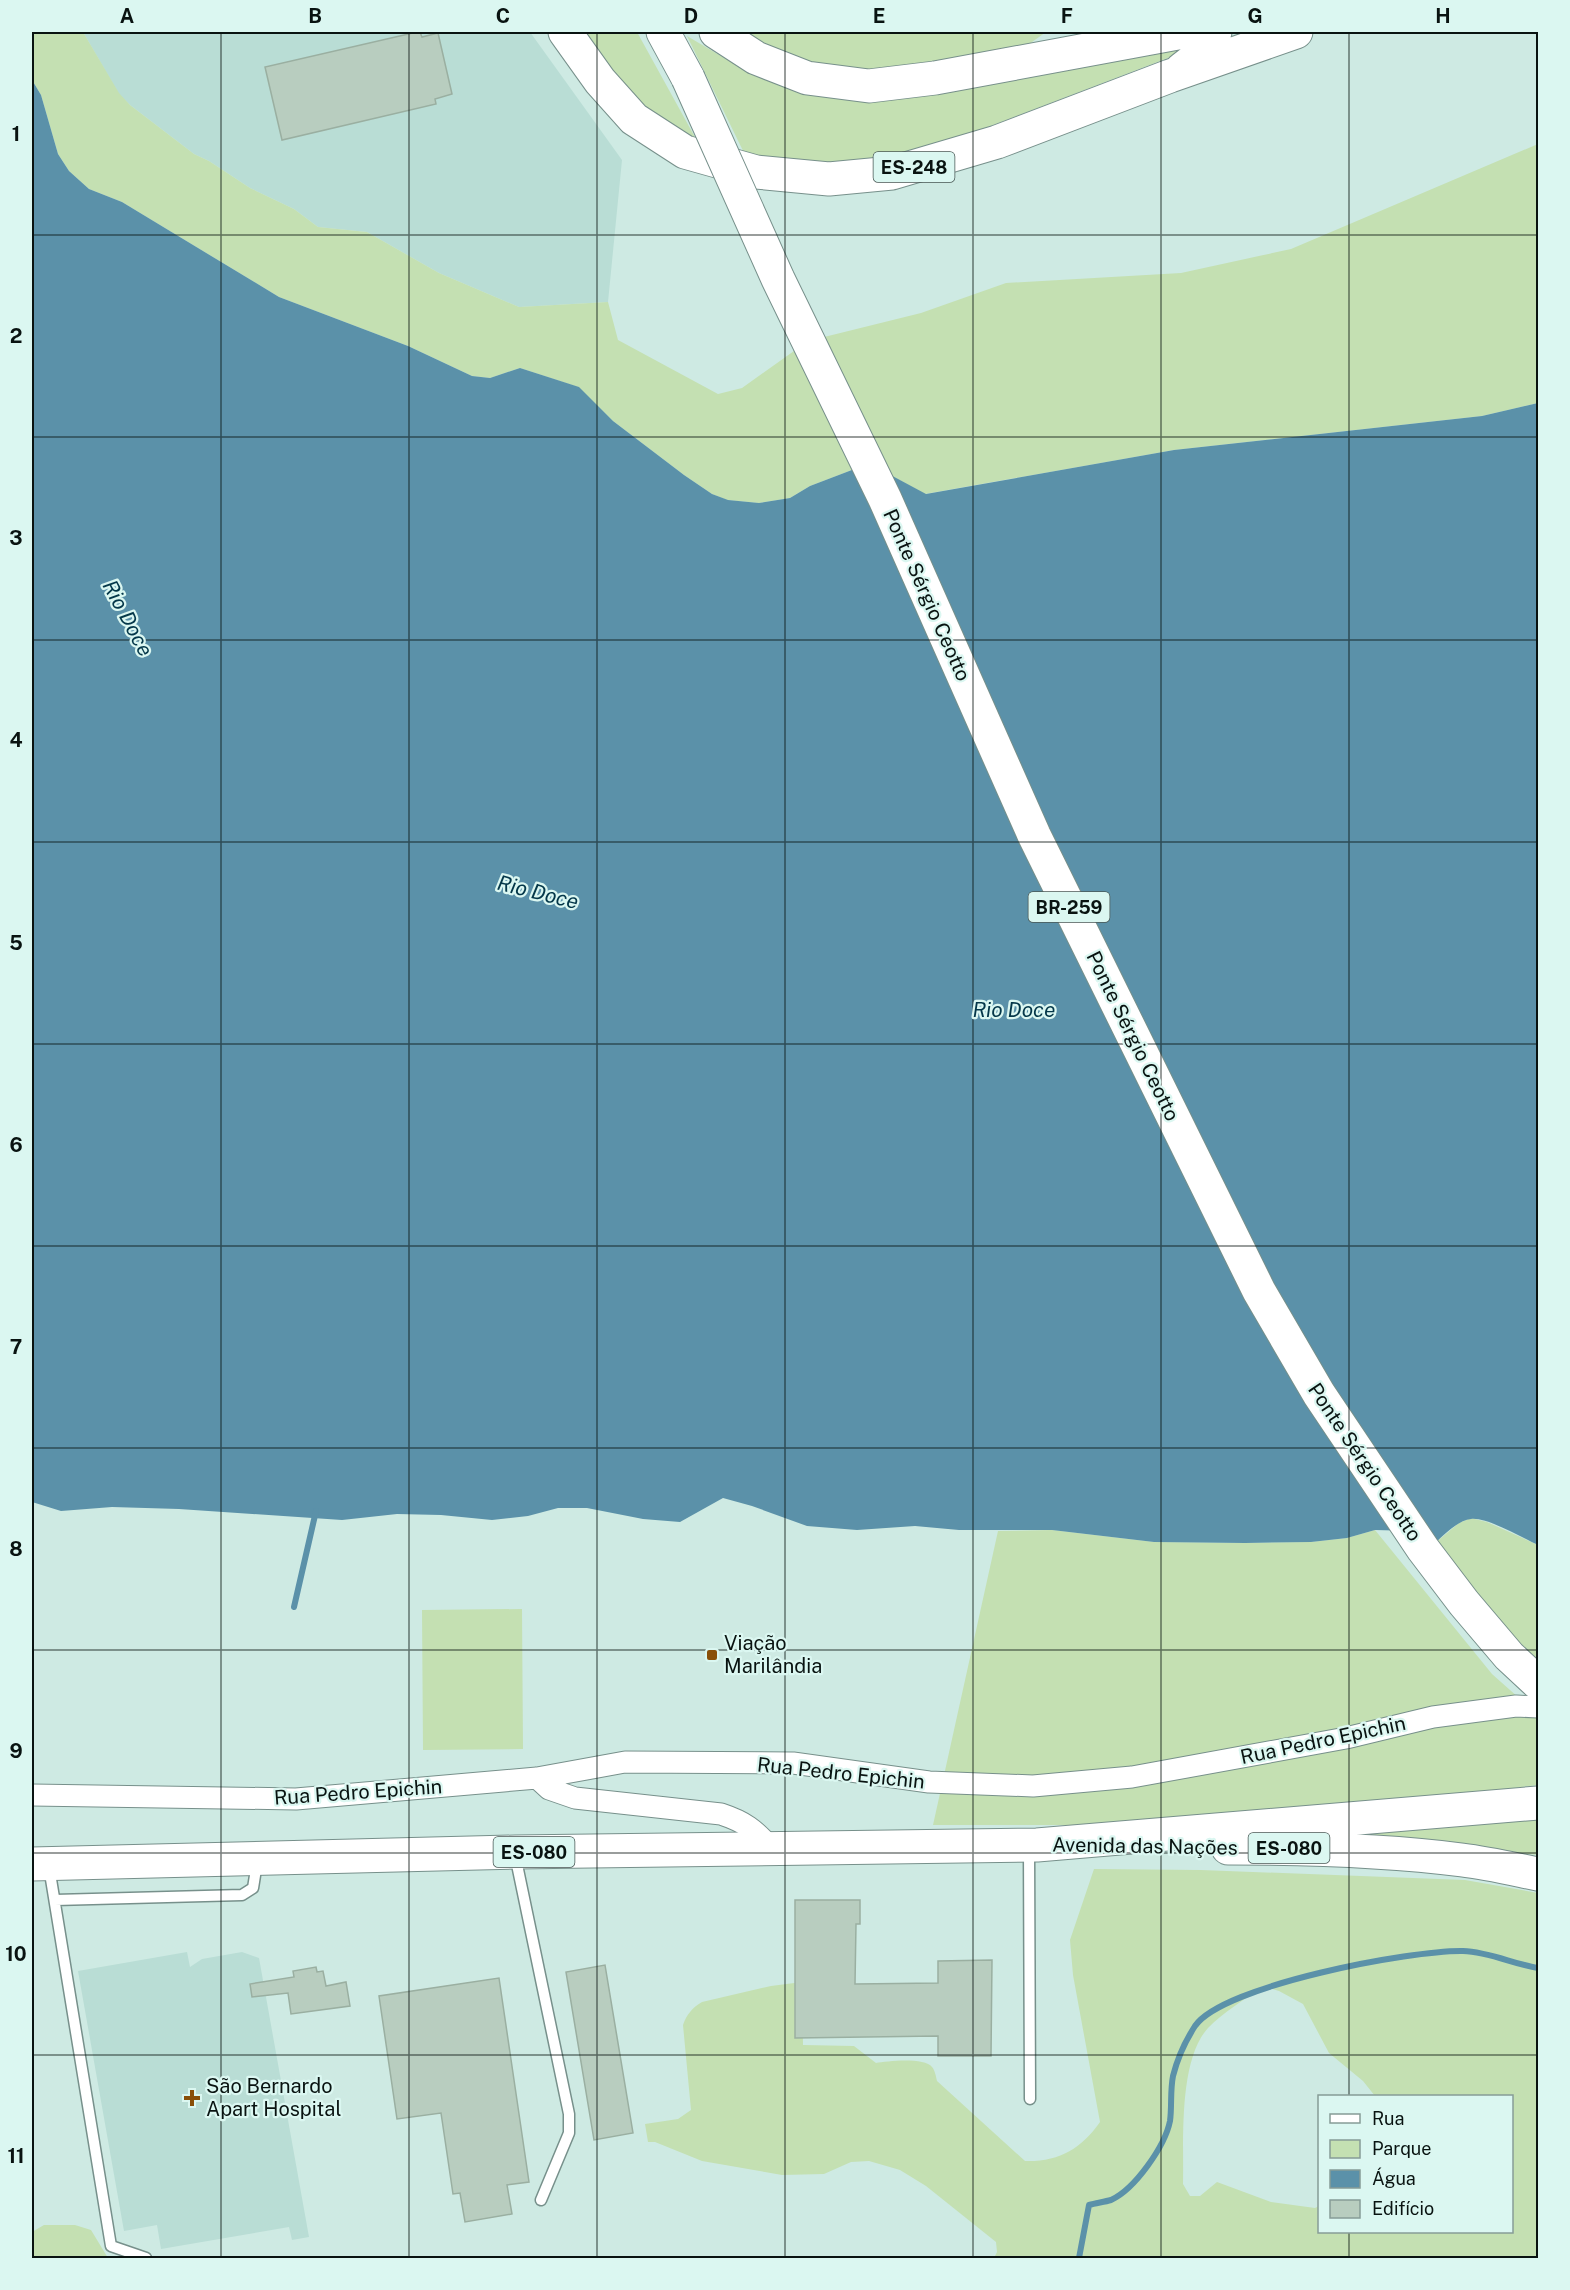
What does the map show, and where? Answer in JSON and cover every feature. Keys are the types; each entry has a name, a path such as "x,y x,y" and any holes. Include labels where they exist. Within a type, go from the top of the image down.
{"main road":[{"name":"ES-248","path":"565,32 600,81 634,119 685,152 756,172 829,179 892,173 997,142 1170,76 1296,32"},
{"name":"Ponte Sérgio Ceotto","path":"663,32 687,78 778,279 885,500 1034,835 1259,1291 1318,1394 1424,1549 1464,1603 1509,1656 1539,1683"},
{"path":"716,32 756,58 807,78 869,86 935,78 1183,32"},
{"path":"986,68 1031,48 1057,32"},
{"path":"1170,76 1200,53 1215,32"},
{"name":"ES-080","path":"40,1864 515,1852 1033,1845 1539,1803"},
{"name":"Avenida das Nações","path":"1033,1845 1107,1849 1283,1848 1385,1852 1463,1860 1539,1874"}],"street":[{"name":"Rua Pedro Epichin","path":"32,1795 296,1799 537,1778 625,1762 792,1764 929,1782 1033,1786 1132,1777 1346,1738 1433,1717 1516,1706 1539,1707"},
{"path":"537,1778 549,1789 574,1798 721,1814 753,1828 771,1848"}],"lane":[{"path":"1030,2099 1033,1845"},
{"path":"515,1852 569,2114 569,2133 541,2200"},
{"path":"55,1900 242,1895 253,1888 258,1860"},
{"path":"40,1864 55,1900 111,2246 146,2259"}],"shaded area":[{"path":"83,32 530,32 622,160 608,302 519,307 439,273 367,232 318,227 294,209 250,188 209,161 194,154 130,105 119,94"},
{"name":"São Bernardo Apart Hospital","path":"187,1952 190,1967 202,1959 242,1952 259,1958 309,2237 292,2240 289,2227 161,2249 157,2225 124,2231 78,1971"}],"green space":[{"path":"32,32 83,32 119,93 130,105 194,154 209,161 250,188 294,209 318,227 367,232 439,273 519,307 608,302 618,340 718,394 742,388 808,341 921,313 1006,283 1181,273 1291,249 1538,144 1538,403 1482,416 1174,450 925,494 872,465 865,465 810,486 790,498 759,503 727,500 712,494 684,475 613,421 578,387 520,368 490,378 472,376 408,346 279,297 122,202 89,189 69,171 58,154 41,95 32,80"},
{"path":"574,32 637,32 696,139 660,126"},
{"path":"732,32 1046,32 1014,55 834,78"},
{"path":"687,36 755,76 824,94 1199,37 1194,48 925,151 825,171 747,159"},
{"path":"1471,1518 1487,1522 1538,1545 1538,1662 1485,1605 1435,1543 1459,1523"},
{"path":"1052,1530 1154,1542 1245,1543 1311,1542 1347,1538 1375,1530 1492,1674 1538,1715 1538,1785 1396,1804 1102,1825 933,1825 998,1531"},
{"path":"522,1609 523,1749 423,1750 422,1610"},
{"path":"1538,1815 1538,1855 1329,1833"},
{"path":"1094,1869 1201,1870 1465,1880 1538,1893 1538,2258 994,2258 997,2252 996,2242 926,2186 900,2170 869,2161 851,2162 824,2174 782,2175 702,2161 655,2142 648,2142 645,2124 678,2119 691,2110 683,2025 688,2014 702,2002 771,1986 802,1982 803,2045 854,2046 876,2063 906,2060 928,2064 934,2070 937,2081 1025,2161 1059,2156 1085,2140 1100,2122 1073,1975 1070,1940"},
{"path":"44,2225 75,2225 91,2230 108,2258 32,2258 32,2232"}],"water":[{"name":"Rio Doce","path":"32,80 41,95 58,154 69,171 89,189 122,202 279,297 408,346 472,376 490,378 520,368 579,387 613,421 684,475 712,494 728,500 759,503 790,498 810,486 865,465 872,465 926,494 1174,450 1482,416 1538,403 1538,1545 1478,1519 1466,1520 1456,1525 1435,1543 1414,1531 1375,1530 1347,1538 1311,1542 1154,1542 1052,1530 959,1530 915,1526 857,1530 807,1526 723,1498 680,1522 643,1519 587,1508 558,1508 528,1516 492,1520 397,1514 342,1520 179,1509 112,1507 61,1511 32,1502"}],"building":[{"path":"420,32 422,37 438,33 452,94 435,99 436,104 282,140 265,67"},
{"path":"795,1900 860,1900 860,1924 856,1924 855,1984 938,1983 938,1961 992,1960 991,2056 938,2056 938,2036 795,2038"},
{"path":"605,1965 633,2133 594,2140 566,1972"},
{"path":"316,1967 317,1972 323,1971 326,1986 346,1982 350,2006 291,2014 288,1993 252,1997 250,1984 294,1977 293,1971"},
{"path":"499,1978 529,2182 507,2185 512,2214 465,2222 460,2193 453,2194 441,2113 397,2119 379,1996"}],"waterway":[{"path":"294,1607 316,1511"},
{"path":"1079,2258 1089,2205 1111,2200 1130,2187 1148,2166 1162,2142 1170,2121 1172,2082 1179,2057 1195,2026 1212,2011 1242,1997 1320,1973 1363,1963 1438,1952 1463,1951 1483,1954 1538,1968"}],"place":[{"name":"Viação Marilândia","path":"712,1655"},
{"name":"São Bernardo Apart Hospital","path":"192,2098"}]}
